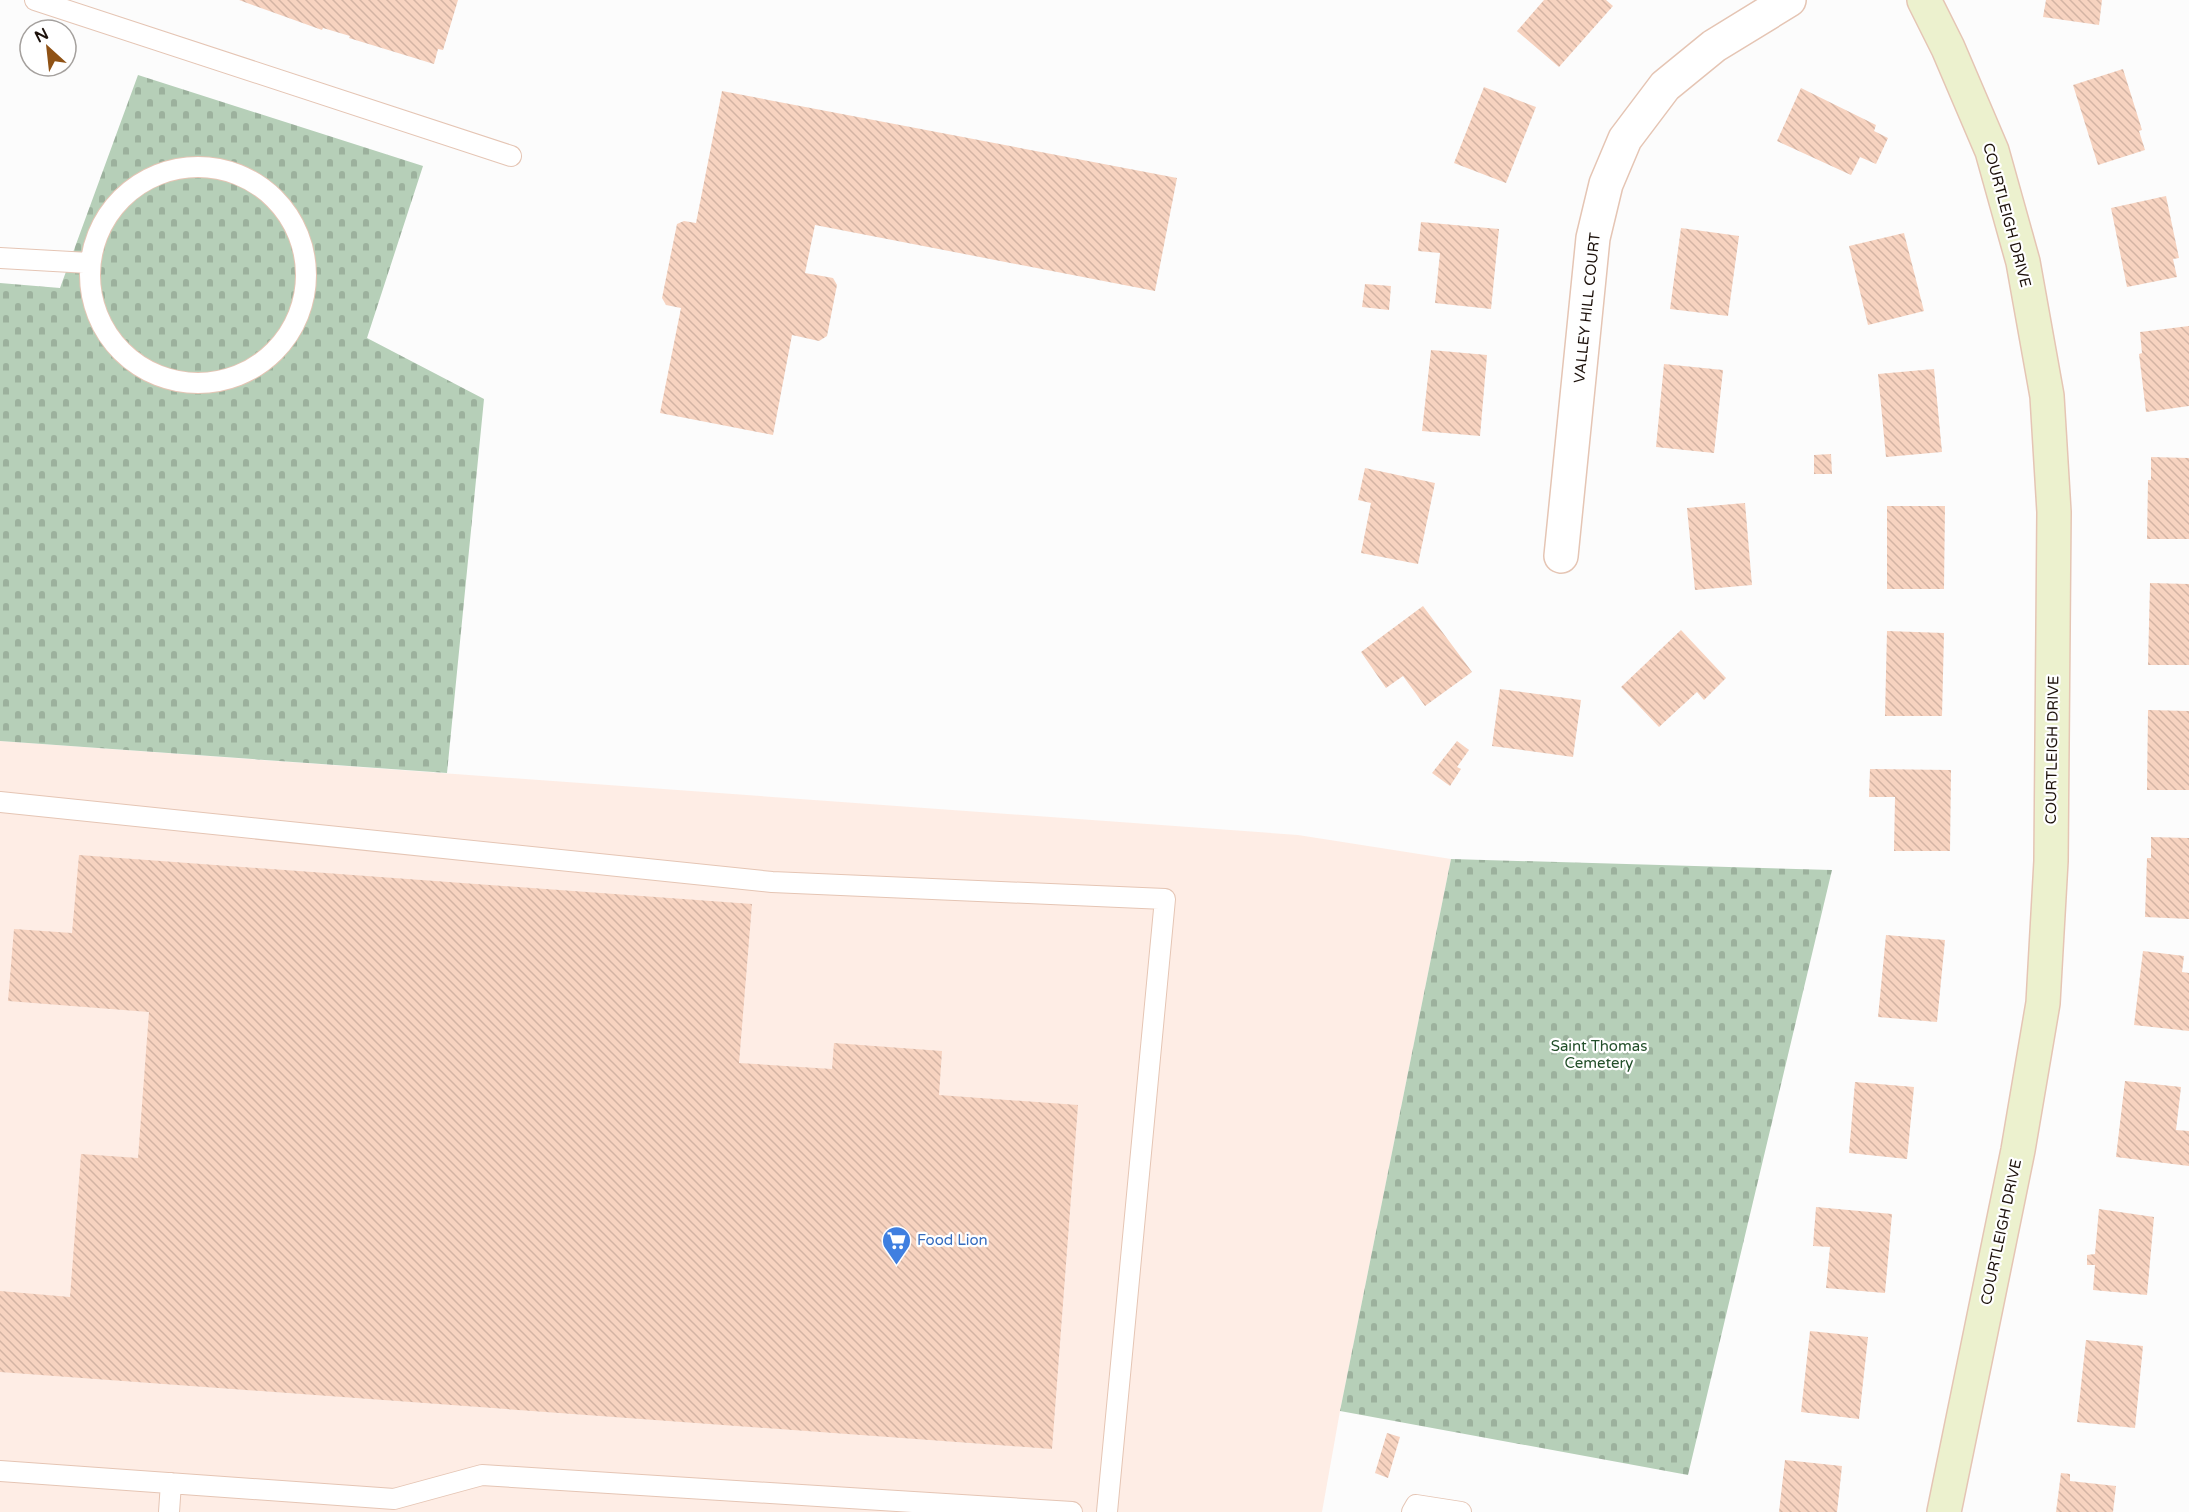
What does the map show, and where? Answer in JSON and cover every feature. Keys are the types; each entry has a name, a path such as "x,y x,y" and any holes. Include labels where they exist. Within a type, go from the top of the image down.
{"street":[{"name":"VALLEY HILL COURT","path":"1561,556 1593,238 1610,175 1625,139 1665,86 1714,46 1789,0"},
{"name":"COURTLEIGH DRIVE","path":"1924,0 1948,48 1992,151 2023,262 2047,396 2054,512 2051,861 2043,1003 2018,1150 1944,1512"}],"lane":[{"path":"35,0 511,156"},
{"path":"195,166 228,170 259,185 282,205 298,232 306,261 306,294 295,324 276,351 249,371 212,383 183,383 153,375 125,356 103,330 90,294 89,263 97,235 113,207 134,187 162,172 195,166"},
{"path":"0,258 89,263"},
{"path":"0,802 772,882 1165,898 1107,1512"},
{"path":"0,1471 394,1499 482,1475 1072,1512"},
{"path":"169,1512 171,1483"},
{"path":"1412,1512 1416,1505 1461,1512"}],"shaded area":[{"path":"0,741 1298,835 1451,859 1340,1411 1322,1512 0,1512"}],"green space":[{"path":"138,75 423,166 367,338 484,399 447,773 0,741 0,283 60,288"},
{"name":"Saint Thomas Cemetery","path":"1451,859 1832,870 1688,1475 1340,1411"}],"building":[{"path":"239,0 458,0 443,50 438,49 434,64 349,38 350,36 323,28 322,30"},
{"path":"1544,0 1606,0 1613,6 1559,67 1517,31"},
{"path":"2046,0 2102,0 2099,25 2043,17"},
{"path":"2123,69 2142,130 2139,131 2145,150 2098,165 2073,85"},
{"path":"1484,87 1536,107 1506,183 1454,163"},
{"path":"1801,88 1876,125 1874,131 1888,138 1876,164 1860,157 1851,175 1777,141"},
{"path":"722,91 1177,178 1155,291 815,225 805,273 833,278 837,285 827,336 819,341 792,335 773,435 660,413 681,308 666,305 662,298 677,224 684,221 696,223"},
{"path":"2166,196 2179,258 2173,259 2177,277 2127,287 2111,208"},
{"path":"1421,222 1499,229 1491,309 1435,303 1440,253 1418,251"},
{"path":"1681,228 1739,236 1728,316 1670,309"},
{"path":"1904,233 1924,311 1868,325 1849,246"},
{"path":"1365,284 1391,286 1389,310 1362,307"},
{"path":"2189,326 2189,406 2146,412 2139,354 2142,353 2140,332"},
{"path":"1431,350 1487,355 1480,436 1422,431"},
{"path":"1664,364 1723,370 1714,453 1656,447"},
{"path":"1934,369 1942,452 1886,457 1878,374"},
{"path":"1831,454 1832,474 1814,474 1814,455"},
{"path":"2151,457 2189,458 2189,539 2147,539 2148,480 2151,480"},
{"path":"1365,468 1435,483 1418,564 1361,553 1371,503 1358,500"},
{"path":"1745,503 1752,585 1695,590 1687,508"},
{"path":"1887,506 1945,506 1944,589 1887,589"},
{"path":"2150,583 2189,584 2189,665 2148,665"},
{"path":"1423,606 1472,672 1425,706 1403,676 1386,688 1361,652"},
{"path":"1681,630 1726,678 1704,700 1697,692 1659,727 1621,687"},
{"path":"1887,631 1944,633 1942,716 1885,716"},
{"path":"1500,689 1581,700 1573,757 1492,746"},
{"path":"2148,710 2189,711 2189,790 2147,790"},
{"path":"1457,741 1469,750 1457,767 1461,769 1450,786 1432,773"},
{"path":"1870,769 1951,770 1950,851 1894,851 1895,797 1869,797"},
{"path":"2151,837 2189,838 2189,919 2145,917 2147,858 2151,858"},
{"path":"79,855 752,904 739,1063 832,1069 834,1043 942,1051 939,1095 1078,1105 1052,1449 0,1372 0,1291 70,1297 81,1154 138,1158 149,1012 8,1001 14,929 72,933"},
{"path":"1886,935 1945,940 1937,1022 1878,1017"},
{"path":"2143,951 2184,956 2182,972 2189,973 2189,1031 2134,1025"},
{"path":"2125,1081 2181,1087 2176,1130 2189,1131 2189,1166 2116,1157"},
{"path":"1855,1082 1914,1087 1907,1159 1849,1153"},
{"path":"1816,1207 1892,1214 1885,1293 1826,1288 1830,1247 1813,1246"},
{"path":"2099,1209 2154,1217 2147,1295 2093,1290 2095,1265 2087,1265 2087,1255 2095,1254"},
{"path":"1810,1331 1868,1337 1859,1419 1801,1412"},
{"path":"2086,1340 2143,1346 2135,1428 2077,1422"},
{"path":"1387,1433 1400,1437 1388,1478 1375,1473"},
{"path":"1785,1460 1842,1466 1837,1512 1779,1512"},
{"path":"2061,1473 2070,1474 2070,1481 2116,1486 2113,1512 2056,1512"}],"place":[{"name":"Food Lion","path":"896,1266"}]}
